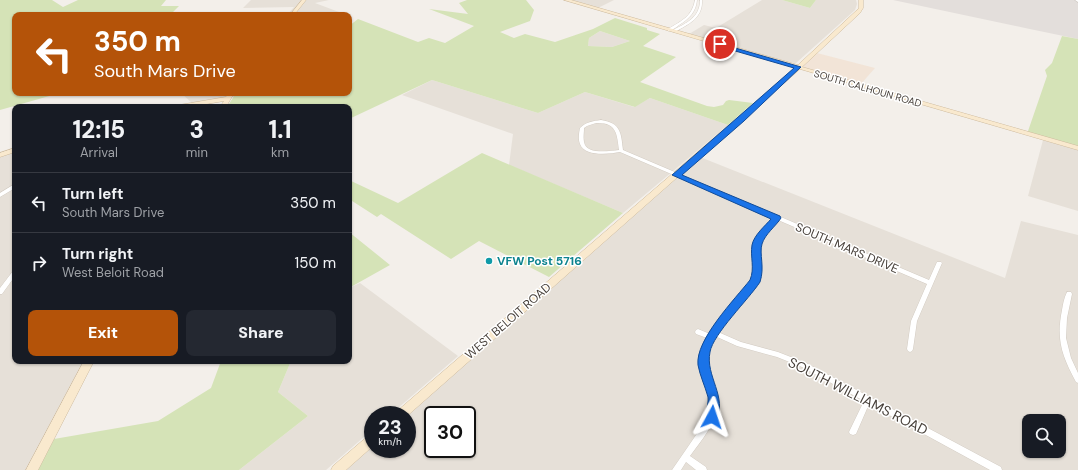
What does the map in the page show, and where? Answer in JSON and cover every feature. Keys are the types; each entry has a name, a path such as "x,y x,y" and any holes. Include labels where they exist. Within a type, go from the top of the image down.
{"main road":[{"path":"294,12 304,0"},
{"name":"SOUTH CALHOUN ROAD","path":"566,0 1078,148"},
{"name":"WEST BELOIT ROAD","path":"410,406 752,110 858,12 861,8 861,0"},
{"path":"193,104 229,96"},
{"path":"0,155 12,151"},
{"path":"32,470 87,364"},
{"path":"337,470 364,447"}],"street":[{"path":"672,30 691,15 696,7 696,0"},
{"path":"672,30 697,16 701,7 701,0"},
{"path":"696,7 701,7"},
{"path":"691,15 697,16"},
{"path":"597,121 611,124 619,132 621,151 602,153 588,150 583,147 581,143 582,128 597,121"},
{"name":"SOUTH MARS DRIVE","path":"621,151 930,283"},
{"path":"0,195 12,188"},
{"path":"676,470 712,417 714,399 704,364 704,351 713,335 755,282 758,273 757,244 777,218"},
{"path":"910,349 914,321 939,263"},
{"path":"0,292 12,276"},
{"path":"1069,294 1062,323 1063,344 1066,355 1078,380"},
{"name":"SOUTH WILLIAMS ROAD","path":"698,332 713,335 791,359 998,470"},
{"path":"853,432 868,399"},
{"path":"685,457 703,470"}],"shaded area":[{"path":"251,0 329,0 315,3 339,12 290,12 294,7 243,8"},
{"path":"571,0 614,0 598,8"},
{"path":"762,0 782,0 810,8 816,0 856,0 857,4 855,10 796,63 786,62 689,34 704,25 716,28"},
{"path":"893,0 1078,0 1078,39 1025,28"},
{"path":"600,31 630,41 612,47 588,46 589,38"},
{"path":"813,52 875,68 860,85 798,67"},
{"path":"432,80 538,113 585,92 634,107 650,98 728,125 623,213 509,165 513,134 402,95"},
{"path":"184,96 234,96 234,97 192,103"},
{"path":"1043,140 1078,150 1078,211 1028,196"},
{"path":"12,152 12,364 81,364 25,470 0,470 0,156"},
{"path":"700,157 1005,278 1021,221 1078,235 1078,470 341,470 364,450 364,458 416,458 416,407"},
{"path":"360,283 458,356 400,406 364,406 364,437 326,470 239,470 308,416 278,392 290,364 352,364 352,287"}],"green space":[{"path":"0,0 52,0 63,7 78,0 166,0 161,6 179,6 173,12 12,12 12,96 49,96 21,104 12,104 12,107 0,110"},
{"path":"467,0 526,0 534,10 530,21 500,32 514,38 525,34 555,42 593,29 615,18 647,28 647,30 660,34 643,46 676,57 640,82 707,106 714,107 723,105 729,100 753,103 728,125 650,98 635,107 585,92 538,113 432,80 352,118 352,104 229,104 234,96 352,96 352,24 358,19 418,42 429,38 445,43 474,26 429,9 468,14 459,3","holes":["600,31 630,41 612,47 588,46 589,38"]},
{"path":"782,0 816,0 810,8"},
{"path":"1062,36 1078,39 1078,148 1027,134 1047,76 1045,70 1052,63"},
{"path":"482,153 623,213 549,277 479,241 451,259 381,214 377,217 352,201 352,181 398,203"},
{"path":"352,234 390,265 352,286"},
{"path":"220,364 290,364 278,392 308,416 239,470 38,470 54,439 158,421 211,388"}],"place":[{"name":"VFW Post 5716","path":"489,261"}],"route":[{"path":"712,417 714,399 704,364 704,351 714,333 755,282 758,273 756,250 757,244 759,239 777,218 676,175 742,119 798,67 720,44"}]}
